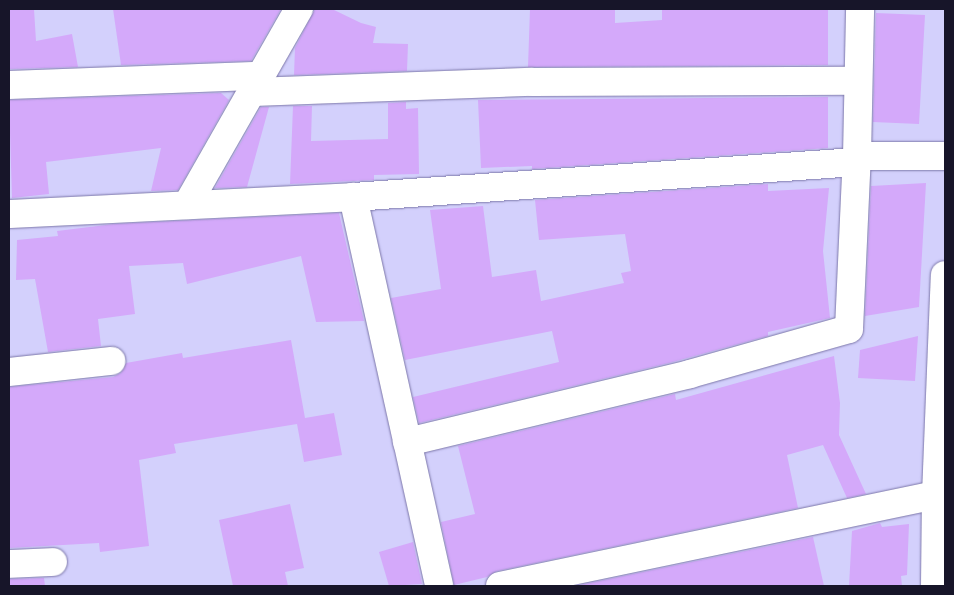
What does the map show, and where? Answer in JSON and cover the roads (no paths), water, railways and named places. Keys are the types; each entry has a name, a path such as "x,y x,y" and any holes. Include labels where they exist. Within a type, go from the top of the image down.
{"street":[{"path":"187,205 299,9"},
{"path":"407,442 690,374 848,329 856,159 860,9"},
{"path":"9,84 858,81"},
{"path":"9,214 353,197 856,159 945,156"},
{"path":"353,197 439,586"},
{"path":"936,586 936,495 945,276"},
{"path":"9,372 111,361"},
{"path":"500,586 936,495"},
{"path":"9,564 53,562"}]}
